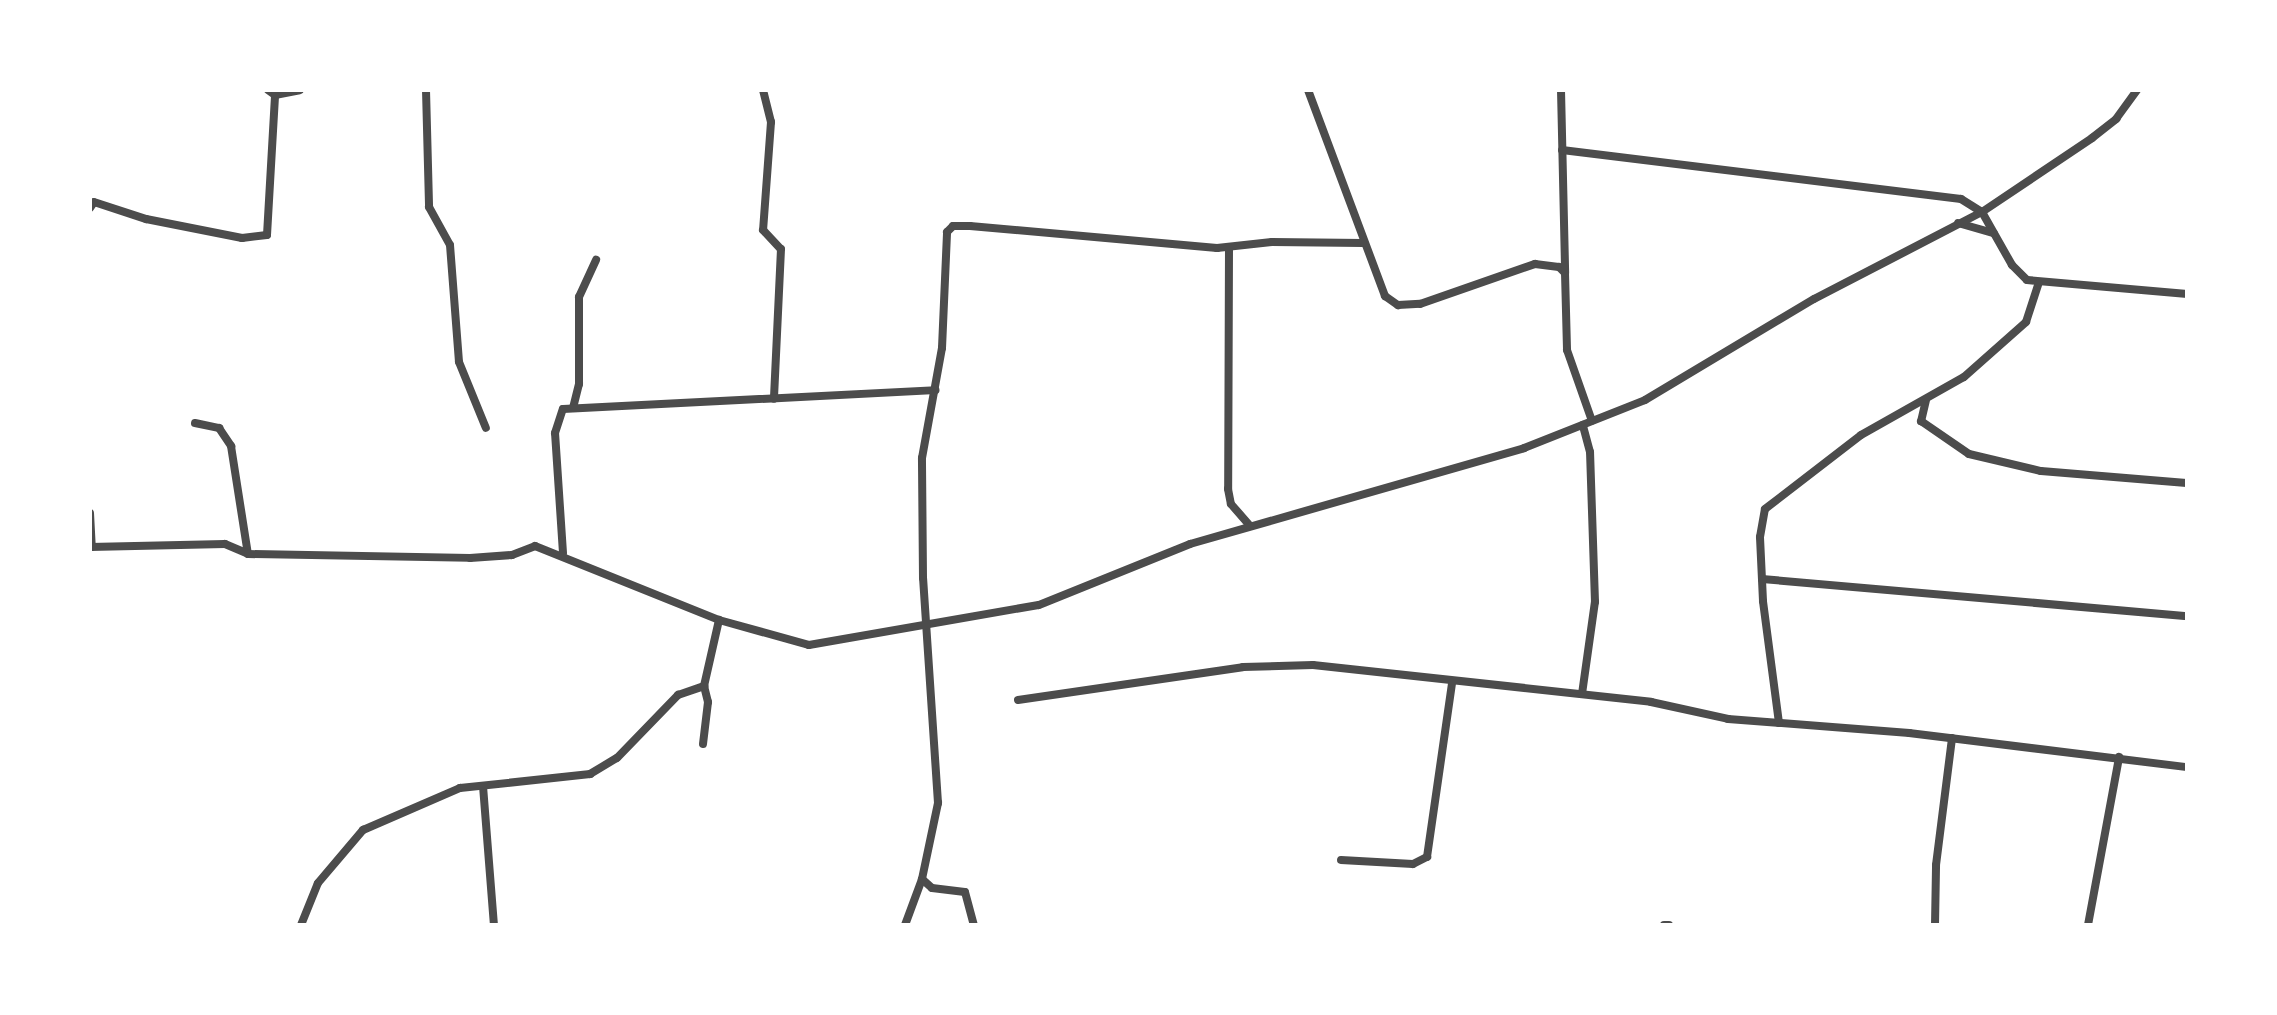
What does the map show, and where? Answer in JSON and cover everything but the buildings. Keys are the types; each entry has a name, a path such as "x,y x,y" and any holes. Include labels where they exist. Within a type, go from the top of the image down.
{"street":[{"path":"90,208 94,202 146,219 242,238 267,235 271,92 300,90"},
{"path":"426,90 429,207 450,245 459,362 486,428"},
{"path":"763,90 771,122 763,230 781,249 774,399"},
{"path":"1308,90 1381,289 1398,305 1433,300 1535,264 1554,265 1565,273"},
{"path":"1561,90 1567,350 1588,423 1590,452 1595,602 1582,694"},
{"path":"90,513 91,547 225,544 248,554 470,558 512,555 535,546 563,553 737,629 809,645 1056,601 1190,544 1459,470 1645,400 1814,299 1982,212 2092,138 2116,119 2137,90"},
{"path":"1562,150 1961,199 1982,212 2012,265 2038,284 2187,294"},
{"path":"1958,223 1994,233"},
{"path":"905,925 922,879 938,803 922,458 923,433 936,390 946,237 953,226 1229,248 1272,242 1363,243"},
{"path":"1229,248 1228,489 1231,504 1250,526"},
{"path":"573,408 579,384 579,297 596,260"},
{"path":"1779,723 1762,579 1765,509 1861,435 1964,377 2026,322 2038,284"},
{"path":"563,553 555,433 563,409 936,390"},
{"path":"1926,400 1921,421 1969,454 2041,471 2187,483"},
{"path":"195,423 219,428 231,446 248,554"},
{"path":"1762,579 2187,616"},
{"path":"703,744 708,702 704,686 719,620"},
{"path":"1018,700 1257,667 1313,665 1452,683 1582,694 1779,723 1952,738 2187,767"},
{"path":"1341,860 1413,864 1427,857 1452,683"},
{"path":"301,925 318,883 363,830 427,799 483,786 590,774 617,758 678,695 704,686"},
{"path":"1935,925 1936,865 1952,738"},
{"path":"2088,925 2119,757"},
{"path":"483,786 494,925"},
{"path":"922,879 932,888 965,892 974,925"}]}
